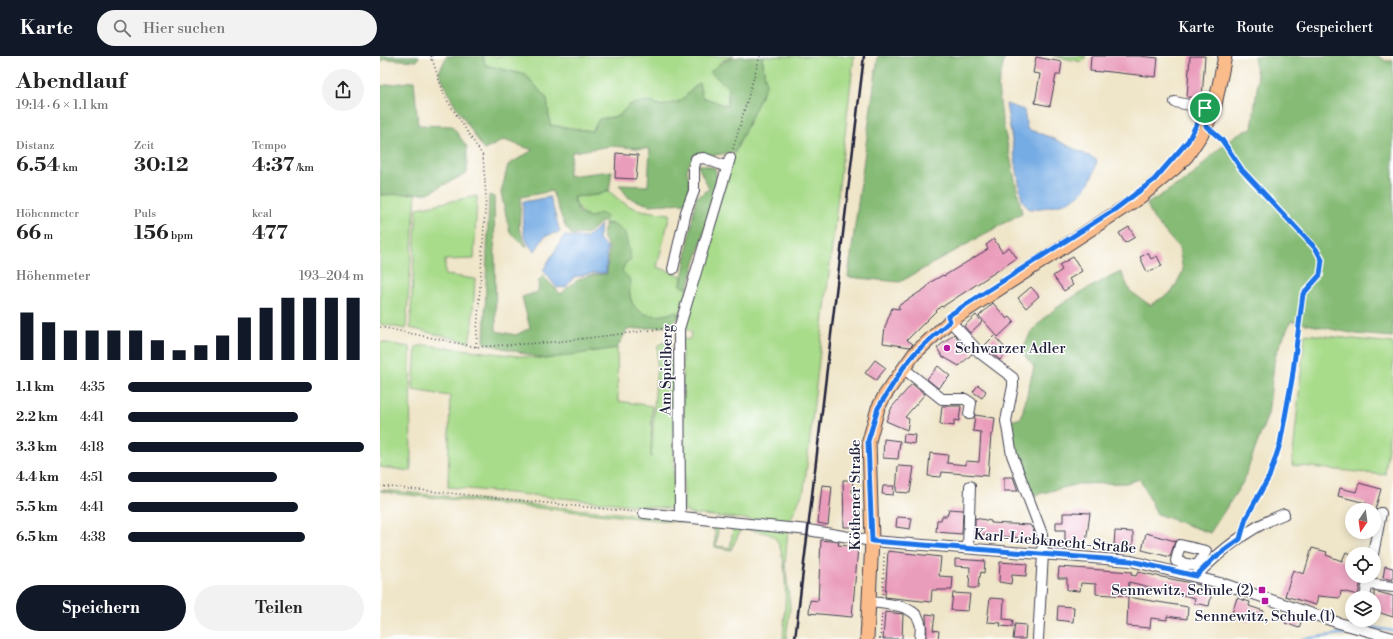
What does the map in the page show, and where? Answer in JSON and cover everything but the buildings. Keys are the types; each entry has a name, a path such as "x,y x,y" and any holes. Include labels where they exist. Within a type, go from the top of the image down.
{"main road":[{"name":"Köthener Straße","path":"867,639 876,603 878,541 868,441 878,408 903,368 925,343 950,321 1140,197 1163,180 1187,156 1206,126 1213,110 1225,56"}],"street":[{"path":"1175,102 1213,110"},
{"path":"672,270 686,212 694,191 694,167 696,160 704,158 728,162"},
{"name":"Am Spielberg","path":"680,517 679,329 728,162"},
{"path":"950,321 980,352 1013,378 1013,386 1006,420 1012,455 1042,534 1043,554 1038,639"},
{"path":"903,368 942,399 965,400 971,403 969,414"},
{"path":"968,548 970,486"},
{"path":"644,513 808,530 878,541"},
{"path":"1375,547 1382,513"},
{"path":"1196,576 1213,559 1240,539 1267,521 1284,514"},
{"name":"Karl-Liebknecht-Straße","path":"878,541 1131,561 1196,576 1345,620"},
{"path":"1179,572 1187,564"},
{"path":"1379,583 1393,587"},
{"path":"876,603 903,607 914,614 920,623 920,639"},
{"name":"Karl-Liebknecht-Straße","path":"1366,627 1393,638"}],"path":[{"path":"432,56 431,60 445,97 483,156 486,196 476,347"},
{"path":"728,162 760,56"},
{"path":"1206,126 1222,140 1242,170 1316,249 1322,260 1320,275 1303,294 1292,379 1280,444 1269,477 1246,518 1240,539"},
{"path":"380,327 476,347 555,342 669,328 679,329"},
{"path":"380,486 644,513"},
{"path":"878,541 876,603 880,639"}],"green space":[{"path":"380,56 419,56 417,61 386,59 380,63"},
{"path":"447,56 483,56 485,65 526,75 547,99 550,125 592,131 599,119 619,116 629,105 648,101 662,106 680,101 699,83 702,97 727,106 729,88 710,72 722,63 734,58 762,56 766,85 735,152 715,155 694,154 687,169 691,194 685,203 649,205 629,198 619,185 648,186 650,149 611,146 572,152 568,176 612,171 609,191 597,195 573,197 579,212 589,218 600,213 608,217 586,234 572,235 565,226 552,191 521,197 519,228 527,247 510,233 501,193 508,165 533,150 504,140 484,150 452,100 439,72"},
{"path":"483,56 734,56 720,62 729,88 727,106 702,97 699,83 680,101 662,106 648,101 629,105 619,116 599,119 592,131 550,125 547,99 526,75 485,65"},
{"path":"762,56 854,56 804,490 789,523 690,514 684,510 682,338 689,340 692,332 681,327 735,152 766,85"},
{"path":"878,56 1005,56 998,87 1002,119 1022,213 900,282 848,277"},
{"path":"1053,56 1086,56 1082,62"},
{"path":"1254,56 1378,56 1386,61 1393,61 1393,337 1356,334 1291,321 1275,356 1268,414 1243,482 1210,533 1157,514 1140,479 1126,483 1078,484 1031,496 1016,457 1008,422 1021,418 1034,367 1022,352 1026,341 1035,327 1045,317 1069,299 1121,272 1130,291 1150,305 1172,292 1183,271 1179,248 1153,218 1147,204 1193,175 1214,153 1236,135 1252,128 1258,82"},
{"path":"414,81 418,125 452,126 467,147 467,173 428,193 380,195 380,86"},
{"path":"697,164 715,168 718,187 688,287 684,288 681,285 696,198 709,189"},
{"path":"609,191 624,203 637,209 670,214 657,267 682,276 681,285 688,287 679,318 676,311 663,316 655,316 642,313 637,309 632,303 630,296 631,280 621,271 626,262 614,224 601,222 608,217 590,217 582,213 573,197 597,195"},
{"path":"416,193 406,329 380,324 380,195"},
{"path":"489,195 494,197 496,331 516,335 530,328 522,297 538,292 539,280 543,276 561,294 581,278 592,275 607,274 609,249 603,236 605,224 614,224 625,233 631,260 626,262 622,271 631,280 630,296 632,303 642,313 648,315 655,316 670,314 676,311 679,318 669,326 627,330 617,348 545,359 484,343"},
{"path":"477,196 474,259 445,260 445,275 475,279 472,326 469,342 410,328 417,208"},
{"path":"1305,334 1393,343 1393,400 1385,475 1292,465"},
{"path":"670,340 675,401 673,509 448,487 450,396 413,390 416,347 425,345 545,359 617,348 618,401 652,406 651,457 658,345"},
{"path":"380,342 410,347 411,471 380,467"},
{"path":"380,490 719,523 716,546 730,548 734,524 788,530 785,564 790,607 786,639 783,639 785,616 785,572 783,558 780,547 775,538 763,532 749,530 740,531 731,550 715,547 715,531 708,525 397,494"}],"water":[{"path":"1006,104 1024,110 1027,129 1050,137 1097,160 1094,173 1082,192 1065,203 1029,209 1022,200"},
{"path":"550,197 560,232 545,236 535,251 530,247 523,228 523,202"},
{"path":"601,225 598,239 607,247 606,273 594,273 574,277 566,287 557,288 543,270 564,236 586,238"}],"waterway":[{"path":"1371,627 1393,631"},
{"path":"1303,639 1341,634 1358,635"}],"railway":[{"path":"795,639 864,56"}],"place":[{"name":"Schwarzer Adler","path":"947,348"},
{"name":"Sennewitz, Schule (2)","path":"1262,590"},
{"name":"Sennewitz, Schule (1)","path":"1265,601"}],"route":[{"path":"1205,108 1213,110 1206,126 1222,140 1242,170 1316,249 1322,260 1320,275 1303,294 1292,379 1280,444 1269,477 1246,518 1240,539 1213,559 1196,576 1131,561 872,541 868,441 878,408 903,368 925,343 950,321 948,316 1030,262 1114,210 1154,180 1188,141 1205,108"}]}
